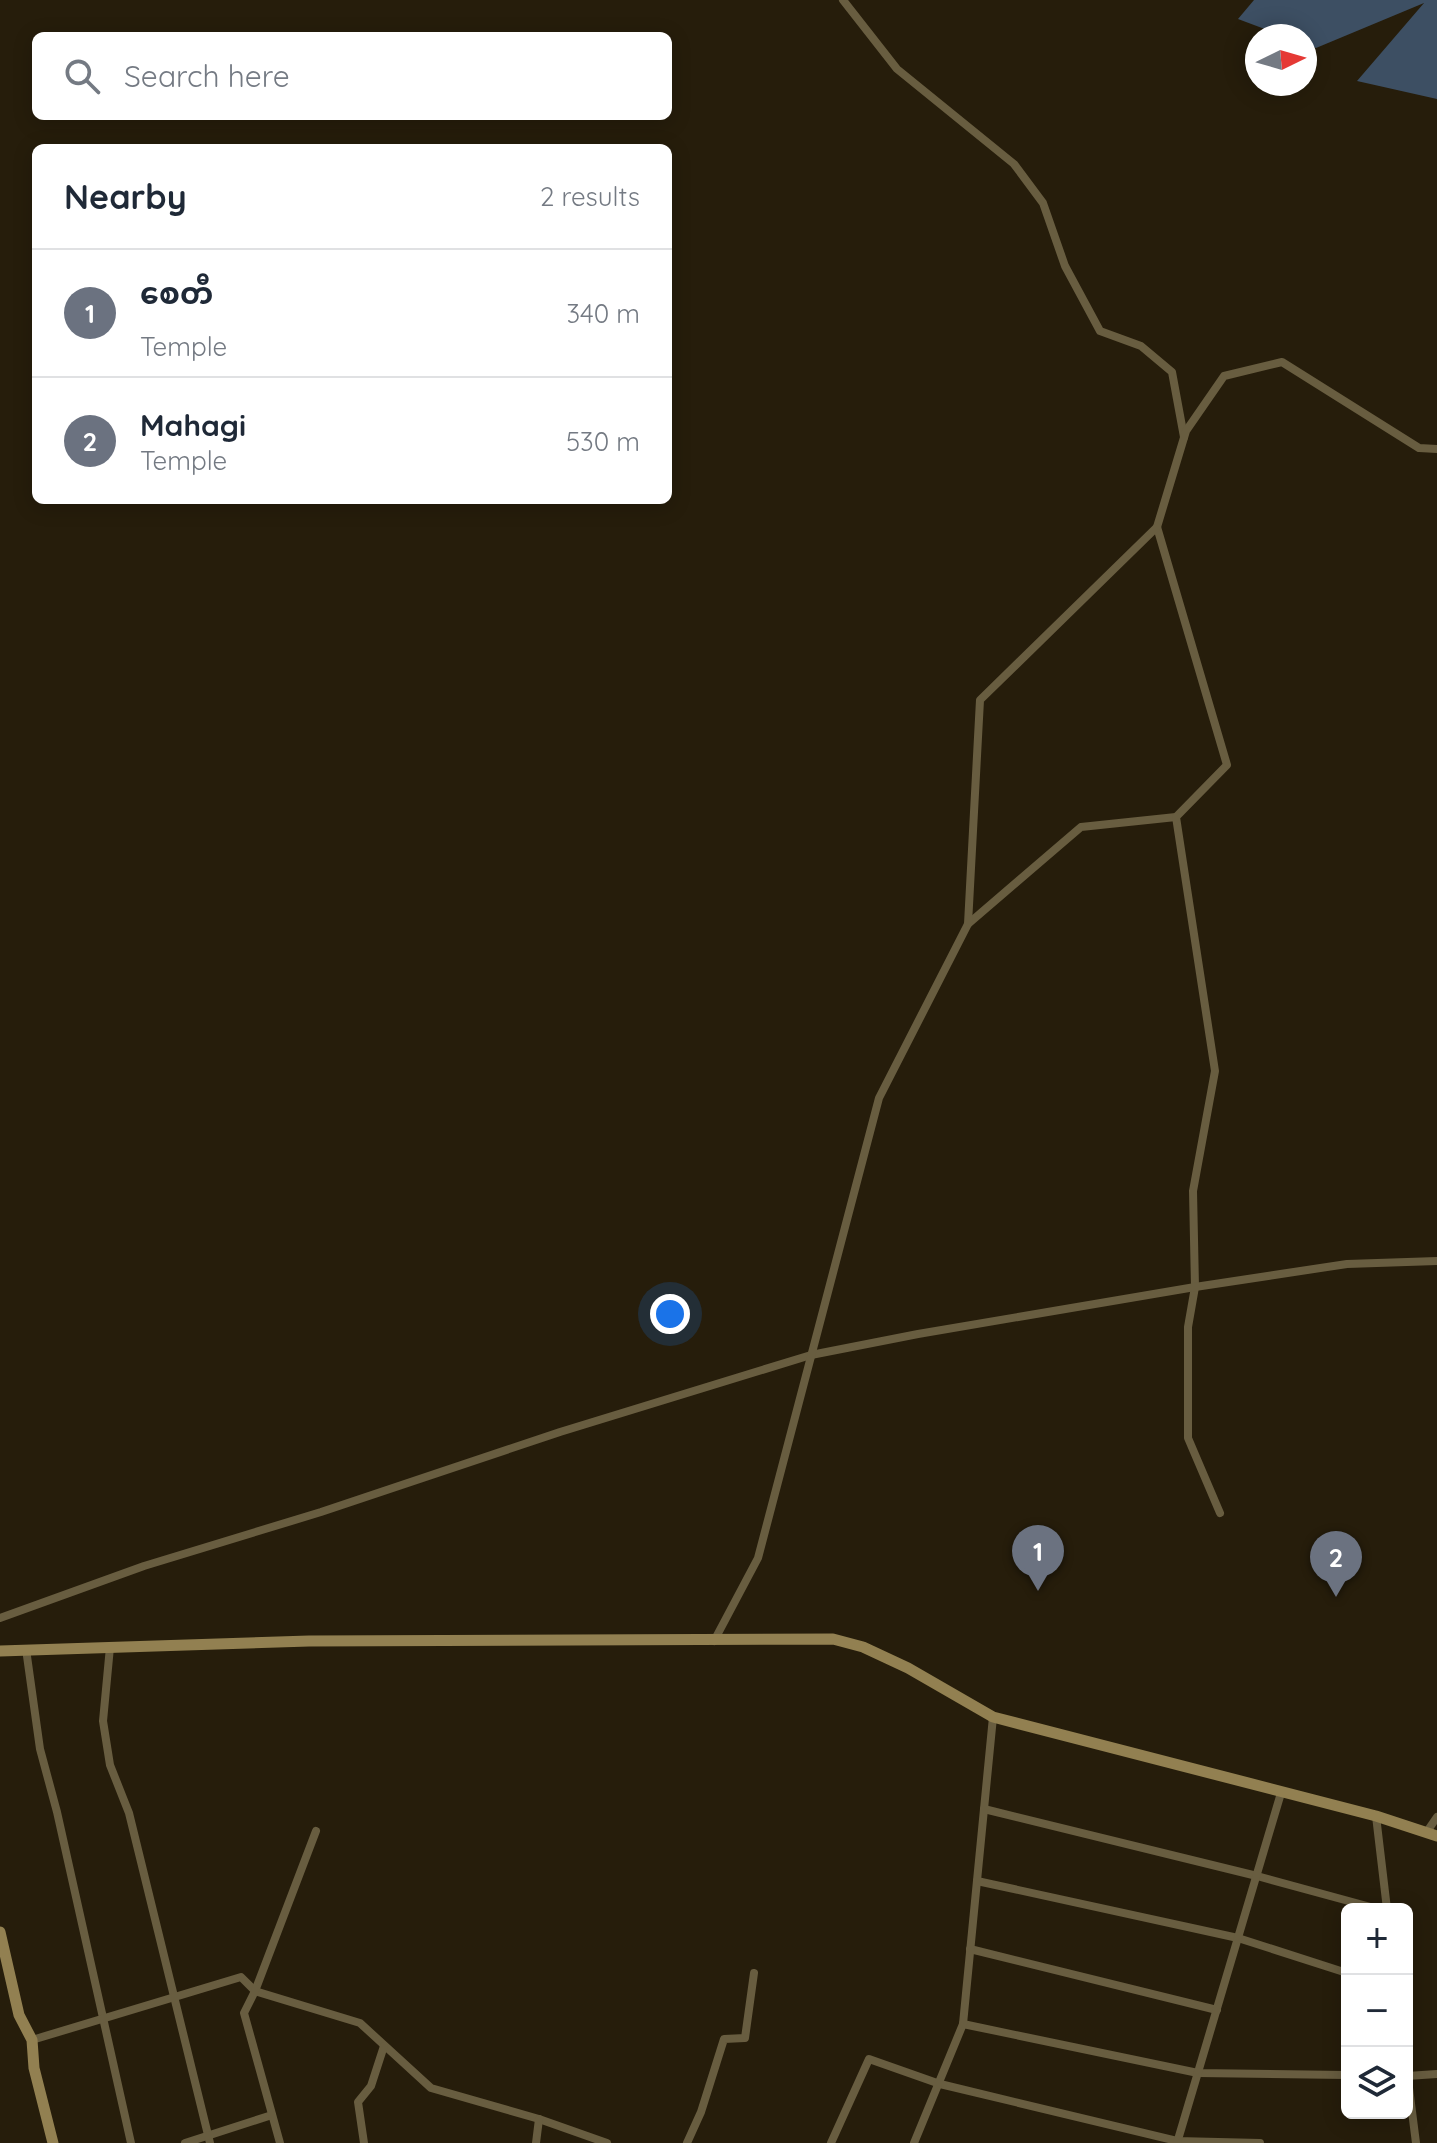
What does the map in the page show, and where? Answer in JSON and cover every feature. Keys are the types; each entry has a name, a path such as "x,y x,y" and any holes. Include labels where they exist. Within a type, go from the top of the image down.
{"main road":[{"path":"0,1651 309,1641 833,1639 863,1647 908,1668 993,1717 1376,1816 1431,1834"},
{"path":"0,1932 19,2015 32,2040 34,2068 53,2143"}],"street":[{"path":"843,0 897,69 1014,164 1043,203 1065,266 1100,331 1141,346 1172,372 1184,438"},
{"path":"968,924 980,700 1157,527 1186,431 1224,376 1282,362 1419,448 1437,449"},
{"path":"714,1641 758,1558 879,1098 968,924 1081,827 1176,817 1227,765 1157,527"},
{"path":"1176,817 1215,1071 1193,1191 1195,1287 1188,1327 1188,1438 1220,1513"},
{"path":"0,1618 144,1566 811,1355 918,1334 1347,1264 1437,1261"},
{"path":"110,1647 103,1721 110,1765 129,1813 209,2140"},
{"path":"26,1649 40,1749 131,2143"},
{"path":"914,2143 963,2024 993,1717"},
{"path":"1177,2142 1281,1793"},
{"path":"984,1809 1356,1903"},
{"path":"1376,1816 1386,1903"},
{"path":"1431,1834 1437,1817"},
{"path":"280,2143 244,2013 316,1831"},
{"path":"977,1881 1238,1938 1341,1971"},
{"path":"970,1949 1217,2010"},
{"path":"687,2143 701,2112 724,2039 745,2038 754,1973"},
{"path":"32,2040 241,1977 255,1991 360,2023 431,2088 539,2119 607,2143"},
{"path":"963,2024 1198,2073 1341,2075"},
{"path":"364,2143 358,2102 371,2086 384,2046"},
{"path":"831,2143 869,2059 940,2084 1177,2142 1260,2143"},
{"path":"1413,2075 1437,2074"},
{"path":"185,2143 209,2140 272,2115"},
{"path":"536,2143 539,2119"},
{"path":"1413,2119 1416,2143"}],"water":[{"path":"1254,0 1437,0 1437,99 1357,81 1424,3 1317,48 1317,24 1251,24 1238,19"}],"place":[{"name":"စေတီ","path":"1038,1591"},
{"name":"Mahagi","path":"1336,1597"}]}
